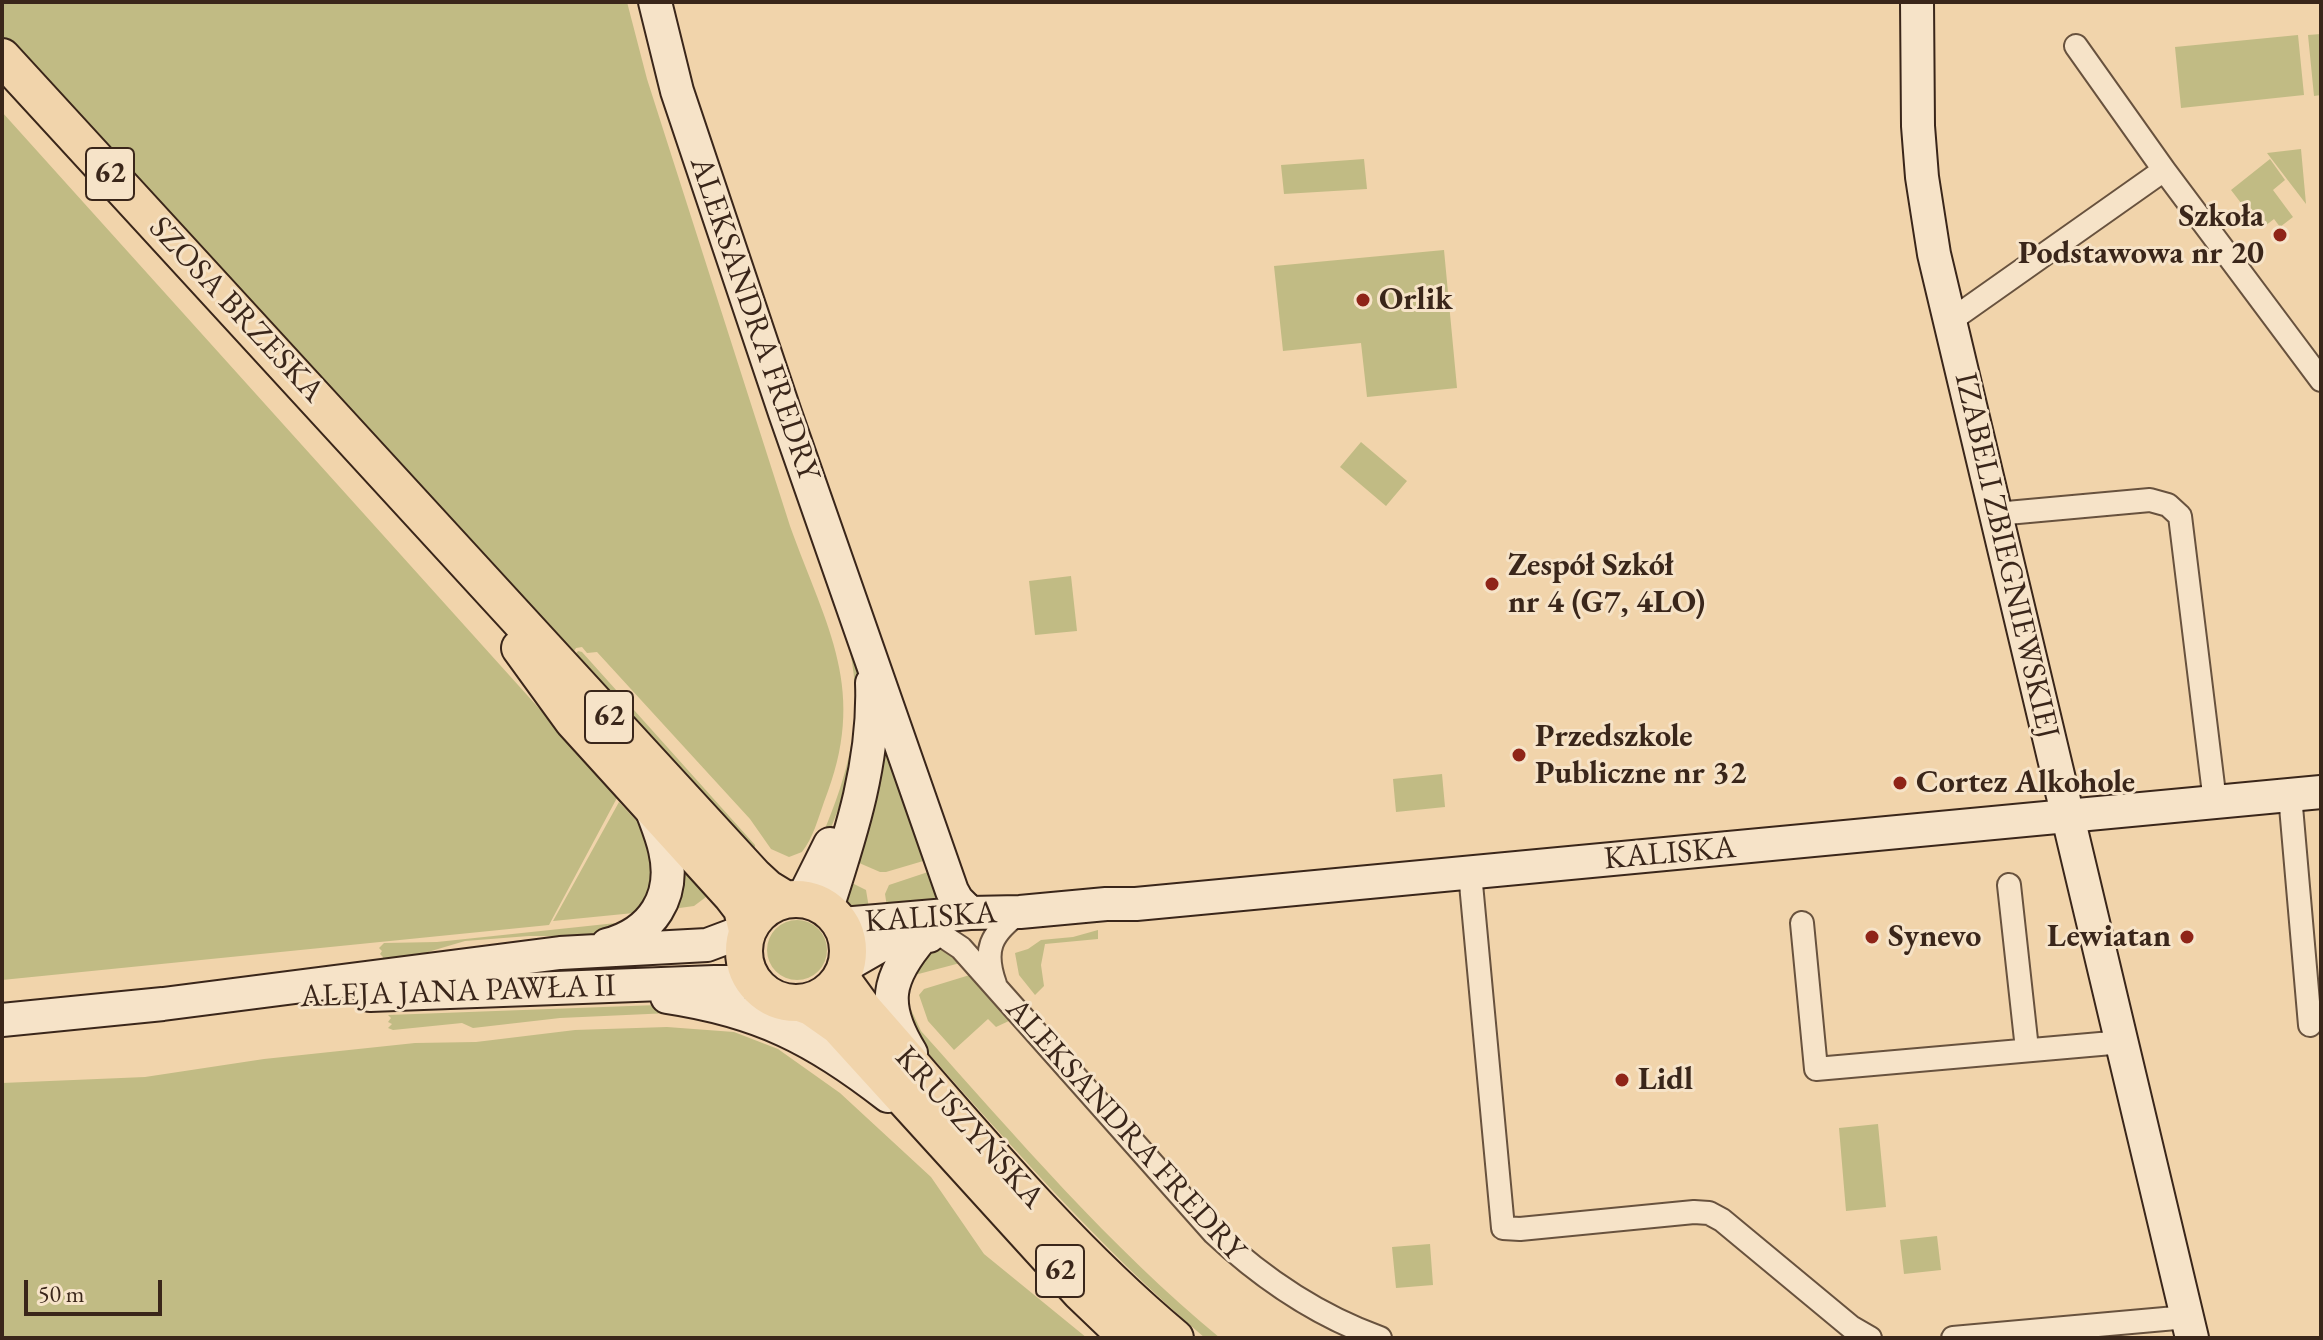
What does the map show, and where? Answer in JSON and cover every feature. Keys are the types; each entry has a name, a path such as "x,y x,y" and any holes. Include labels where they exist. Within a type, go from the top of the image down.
{"main road":[{"name":"SZOSA BRZESKA","path":"2,57 754,876 767,888 814,907"},
{"name":"SZOSA BRZESKA","path":"437,529 559,702 732,896 742,909 747,930"},
{"path":"747,930 759,913 814,907"},
{"name":"62","path":"814,907 848,944 844,971"},
{"name":"62","path":"747,930 744,956 754,982 774,998 800,1003"},
{"path":"800,1003 826,994 844,971"},
{"name":"KRUSZYŃSKA","path":"844,971 865,1011 937,1115 1080,1292 1128,1338"},
{"name":"KRUSZYŃSKA","path":"800,1003 838,1026 1175,1338"}],"street":[{"name":"ALEKSANDRA FREDRY","path":"655,2 681,105 785,413 952,891 970,913"},
{"name":"IZABELI ZBIEGNIEWSKIEJ","path":"1917,2 1917,111 1922,177 1934,254 2189,1328"},
{"path":"2076,46 2321,380"},
{"path":"1950,321 2164,170"},
{"path":"1996,514 2150,500 2168,505 2180,516 2215,802"},
{"name":"ALEKSANDRA FREDRY","path":"814,907 853,827 868,761 872,734 872,693 864,632"},
{"path":"2306,793 2310,1025"},
{"name":"KALISKA","path":"814,907 1020,912 1470,873 2306,793"},
{"path":"560,953 625,940 652,919 663,899 668,866 651,807"},
{"path":"1470,873 1503,1228 1709,1213 1722,1220 1851,1327 1870,1338"},
{"path":"2009,885 2027,1049"},
{"name":"ALEKSANDRA FREDRY","path":"997,989 989,966 989,949 999,930 1020,912"},
{"name":"KALISKA","path":"844,971 887,942 972,928 1020,912"},
{"path":"1802,923 1816,1069 2123,1042"},
{"name":"ALEJA JANA PAWŁA II","path":"2,1020 163,1004 560,953 707,945 747,930"},
{"name":"ALEKSANDRA FREDRY","path":"931,935 961,948 1214,1233 1239,1257 1300,1301 1345,1325 1380,1338"},
{"path":"931,935 907,954 894,978 891,1005 900,1036 937,1115"},
{"name":"ALEJA JANA PAWŁA II","path":"163,1004 754,982"},
{"path":"561,987 636,992 732,1010 796,1034 870,1082 937,1115"},
{"path":"1953,1338 2189,1328"}],"shaded area":[{"path":"2,2 627,2 647,79 790,526 838,661 843,693 843,726 837,762 815,828 802,852 789,857 771,849 750,819 597,652 587,653 582,647 576,648 573,653 2,37"},
{"path":"2321,34 2321,95 2314,96 2308,35"},
{"path":"2298,35 2304,95 2181,108 2175,47"},
{"path":"2,112 618,796 549,925 2,980"},
{"path":"2301,149 2306,204 2267,153"},
{"path":"1364,159 1367,189 1284,194 1281,165"},
{"path":"2270,159 2285,180 2273,190 2293,217 2280,227 2274,219 2261,229 2231,190"},
{"name":"Orlik","path":"1444,250 1457,388 1367,397 1361,343 1283,351 1274,266"},
{"path":"1361,442 1407,481 1386,506 1340,467"},
{"path":"813,546 830,581 853,648 860,689 854,759 822,849 818,845 836,801 849,756 855,686 845,632"},
{"path":"1071,576 1077,631 1035,635 1029,581"},
{"path":"578,651 755,845 755,853 728,830 704,793 650,734 607,698 574,656"},
{"path":"882,731 930,859 886,872 850,859"},
{"path":"1442,774 1445,807 1396,812 1393,779"},
{"path":"619,802 645,830 657,862 644,912 553,921"},
{"path":"674,852 714,891 694,906 665,910"},
{"path":"934,870 944,900 888,913 885,894 889,885"},
{"path":"844,879 866,890 870,914 849,909 844,896"},
{"path":"797,920 818,929 827,950 818,971 797,980 776,971 767,950 776,929"},
{"path":"635,921 606,936 529,936 465,941 411,957 382,961 379,948 384,943 437,942"},
{"path":"1098,930 1098,939 1045,944 1041,965 1044,986 1035,995 1019,975 1015,953 1041,940 1073,937"},
{"path":"942,944 964,962 907,977 906,967"},
{"path":"973,974 1011,1020 996,1027 988,1019 954,1050 928,1021 919,995 924,989"},
{"path":"908,1003 921,1031 1065,1190 1140,1266 1220,1338 1205,1338 1126,1265 1052,1189 908,1031"},
{"path":"657,1005 670,1013 560,1018 473,1028 462,1023 388,1028 392,1024 388,1022 391,1018 388,1015"},
{"path":"667,1027 734,1032 778,1049 840,1093 931,1177 984,1254 1087,1338 2,1338 2,1083 145,1077 264,1059 415,1043 476,1042 575,1030"},
{"path":"1878,1124 1886,1207 1846,1211 1839,1128"},
{"path":"1937,1236 1941,1270 1904,1274 1900,1240"},
{"path":"1430,1244 1433,1285 1396,1288 1392,1247"}],"place":[{"name":"Szkoła Podstawowa nr 20","path":"2280,235"},
{"name":"Orlik","path":"1363,300"},
{"name":"Zespół Szkół nr 4 (G7, 4LO)","path":"1492,584"},
{"name":"Przedszkole Publiczne nr 32","path":"1519,755"},
{"name":"Cortez Alkohole","path":"1900,783"},
{"name":"Synevo","path":"1872,937"},
{"name":"Lewiatan","path":"2187,937"},
{"name":"Lidl","path":"1622,1080"}]}
